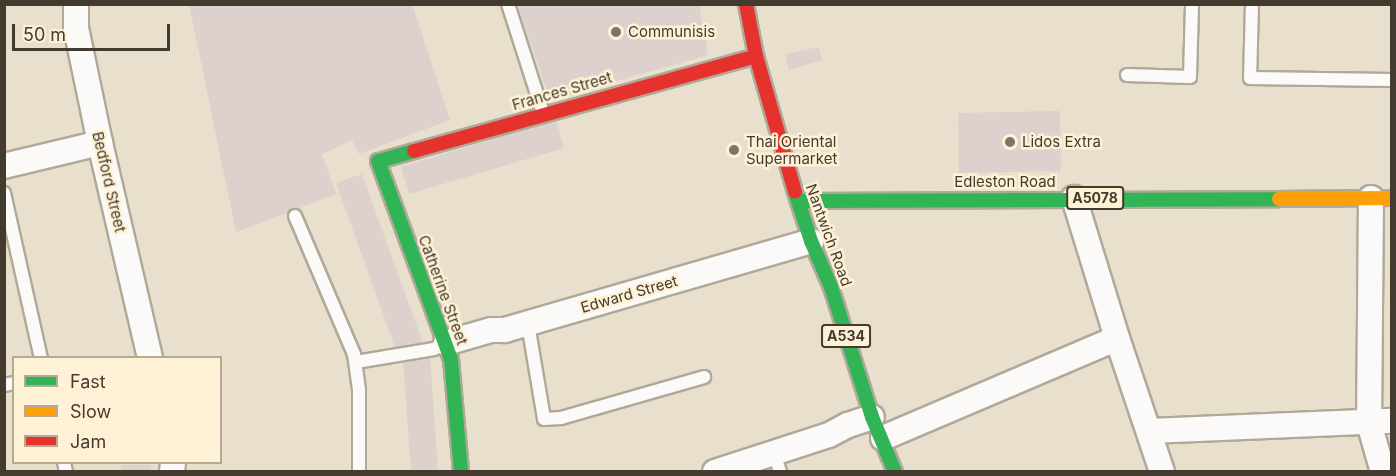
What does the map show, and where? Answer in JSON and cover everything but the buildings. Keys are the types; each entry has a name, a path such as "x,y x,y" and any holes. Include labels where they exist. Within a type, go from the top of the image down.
{"main road":[{"name":"Nantwich Road","path":"746,4 756,56 798,201 811,241 831,286 872,417 883,438 895,471"},
{"name":"Frances Street","path":"378,161 756,56"},
{"name":"Catherine Street","path":"378,161 451,359 461,471"},
{"name":"Edleston Road","path":"798,201 1381,198"}],"street":[{"name":"Bedford Street","path":"76,4 76,28 100,143 150,356"},
{"path":"4,166 100,143"},
{"path":"1074,198 1117,338 1162,471"},
{"path":"1381,198 1380,422 1383,471"},
{"name":"Edward Street","path":"446,343 528,324 811,241"},
{"path":"883,438 1117,338"},
{"path":"715,471 777,462 848,425 872,417"},
{"path":"1150,431 1380,422"}],"lane":[{"path":"508,4 544,114"},
{"path":"1127,75 1190,77 1192,4"},
{"path":"1252,4 1250,78 1392,81"},
{"path":"4,192 41,356"},
{"path":"296,216 356,362 359,390 359,471"},
{"path":"528,324 544,418 561,418 704,377"},
{"path":"356,362 434,349 446,343"}],"traffic: fast":[{"path":"414,151 378,161 451,359 461,472"},
{"path":"795,192 811,241 831,287 872,417 895,472"},
{"path":"798,201 1279,199"}],"traffic: slow":[{"path":"1279,199 1392,198"}],"traffic: jam":[{"path":"746,4 756,56 795,192"},
{"path":"414,151 756,56"}],"place":[{"name":"Communisis","path":"616,32"},
{"name":"Lidos Extra","path":"1010,142"},
{"name":"Thai Oriental Supermarket","path":"734,150"}]}
